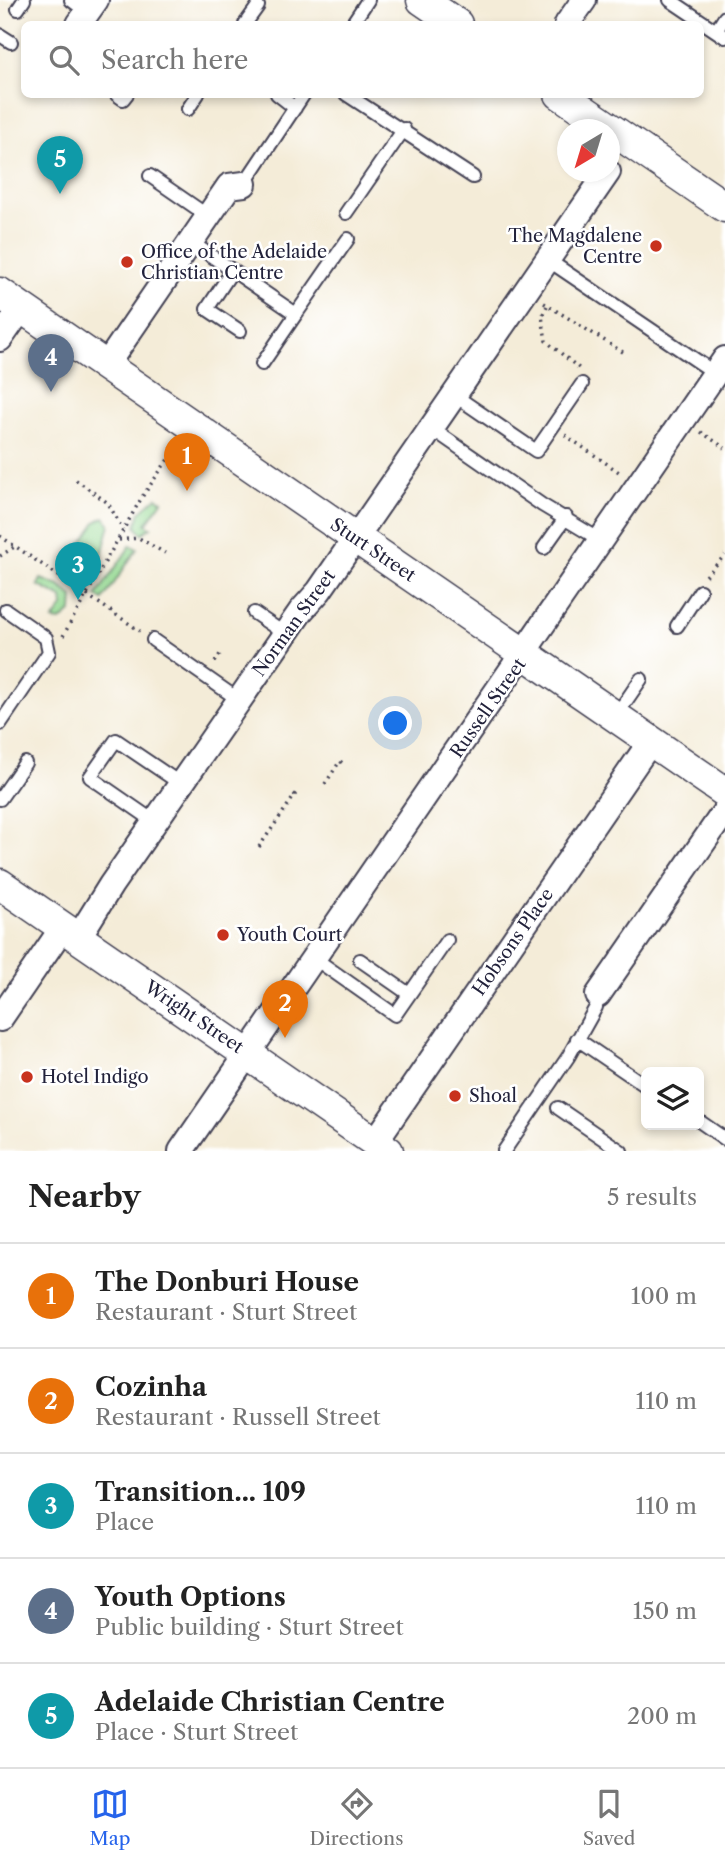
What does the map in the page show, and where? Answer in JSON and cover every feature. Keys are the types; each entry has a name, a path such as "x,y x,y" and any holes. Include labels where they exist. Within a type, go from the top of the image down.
{"street":[{"path":"422,0 453,21"},
{"path":"569,21 584,0"},
{"path":"566,98 725,207"},
{"name":"Norman Street","path":"620,155 629,142"},
{"name":"Norman Street","path":"0,1019 155,822 601,182"},
{"path":"105,367 229,186 244,184"},
{"path":"0,339 7,299"},
{"name":"Sturt Street","path":"7,299 725,792"},
{"name":"Russell Street","path":"181,1151 720,366"},
{"name":"Hobsons Place","path":"382,1146 651,741"},
{"path":"598,995 725,811"},
{"name":"Wright Street","path":"0,884 382,1146"}],"lane":[{"path":"354,21 368,0"},
{"path":"670,0 701,21"},
{"path":"247,21 258,6"},
{"path":"704,23 720,34 725,17"},
{"path":"0,35 12,43"},
{"path":"188,109 195,98"},
{"path":"283,98 295,107"},
{"path":"244,184 301,98"},
{"path":"353,98 404,129 473,177"},
{"path":"346,213 404,129"},
{"path":"150,176 208,216"},
{"path":"262,364 348,239"},
{"path":"191,242 296,314"},
{"path":"548,260 720,366"},
{"path":"232,271 207,309 240,331"},
{"path":"454,395 536,451 585,379"},
{"path":"431,428 542,505 602,541"},
{"path":"544,548 566,517"},
{"path":"677,626 700,591"},
{"path":"0,724 46,659 49,645 46,638 6,610"},
{"path":"254,613 285,634"},
{"path":"153,640 239,700"},
{"path":"615,717 641,679"},
{"path":"155,822 90,777 116,740 181,784"},
{"path":"0,799 25,763"},
{"path":"314,958 395,1015 447,940"},
{"path":"360,960 409,994"},
{"path":"504,1151 577,1039 596,1007 598,995"},
{"path":"577,1039 641,1083"},
{"path":"558,1108 621,1151"},
{"path":"704,1124 725,1139"}],"path":[{"path":"537,298 626,354"},
{"path":"547,306 542,316 546,341 585,379"},
{"path":"62,638 142,497 191,426"},
{"path":"552,427 629,479"},
{"path":"694,427 725,449"},
{"path":"76,480 108,503 123,530"},
{"path":"0,536 153,640"},
{"path":"117,540 139,538 165,553"},
{"path":"0,556 16,546"},
{"path":"700,591 711,569 725,555"},
{"path":"68,581 82,579 96,558"},
{"path":"324,783 340,761 345,765"},
{"path":"259,847 295,795 290,792"}],"green space":[{"path":"157,497 162,501 146,524 151,527 142,534 136,527 140,512"},
{"path":"104,517 110,524 101,559 93,557 79,577 72,578 62,572 96,522"},
{"path":"131,545 137,549 103,600 96,596"},
{"path":"41,579 60,586 73,597 72,611 61,621 53,620 63,607 62,598 38,585"}],"place":[{"name":"Adelaide Christian Centre","path":"60,194"},
{"name":"The Magdalene Centre","path":"656,246"},
{"name":"Office of the Adelaide Christian Centre","path":"127,262"},
{"name":"Youth Options","path":"51,392"},
{"name":"The Donburi House","path":"187,491"},
{"name":"Transition... 109","path":"78,600"},
{"name":"Youth Court","path":"223,935"},
{"name":"Cozinha","path":"285,1038"},
{"name":"Hotel Indigo","path":"27,1077"},
{"name":"Shoal","path":"455,1096"}]}
